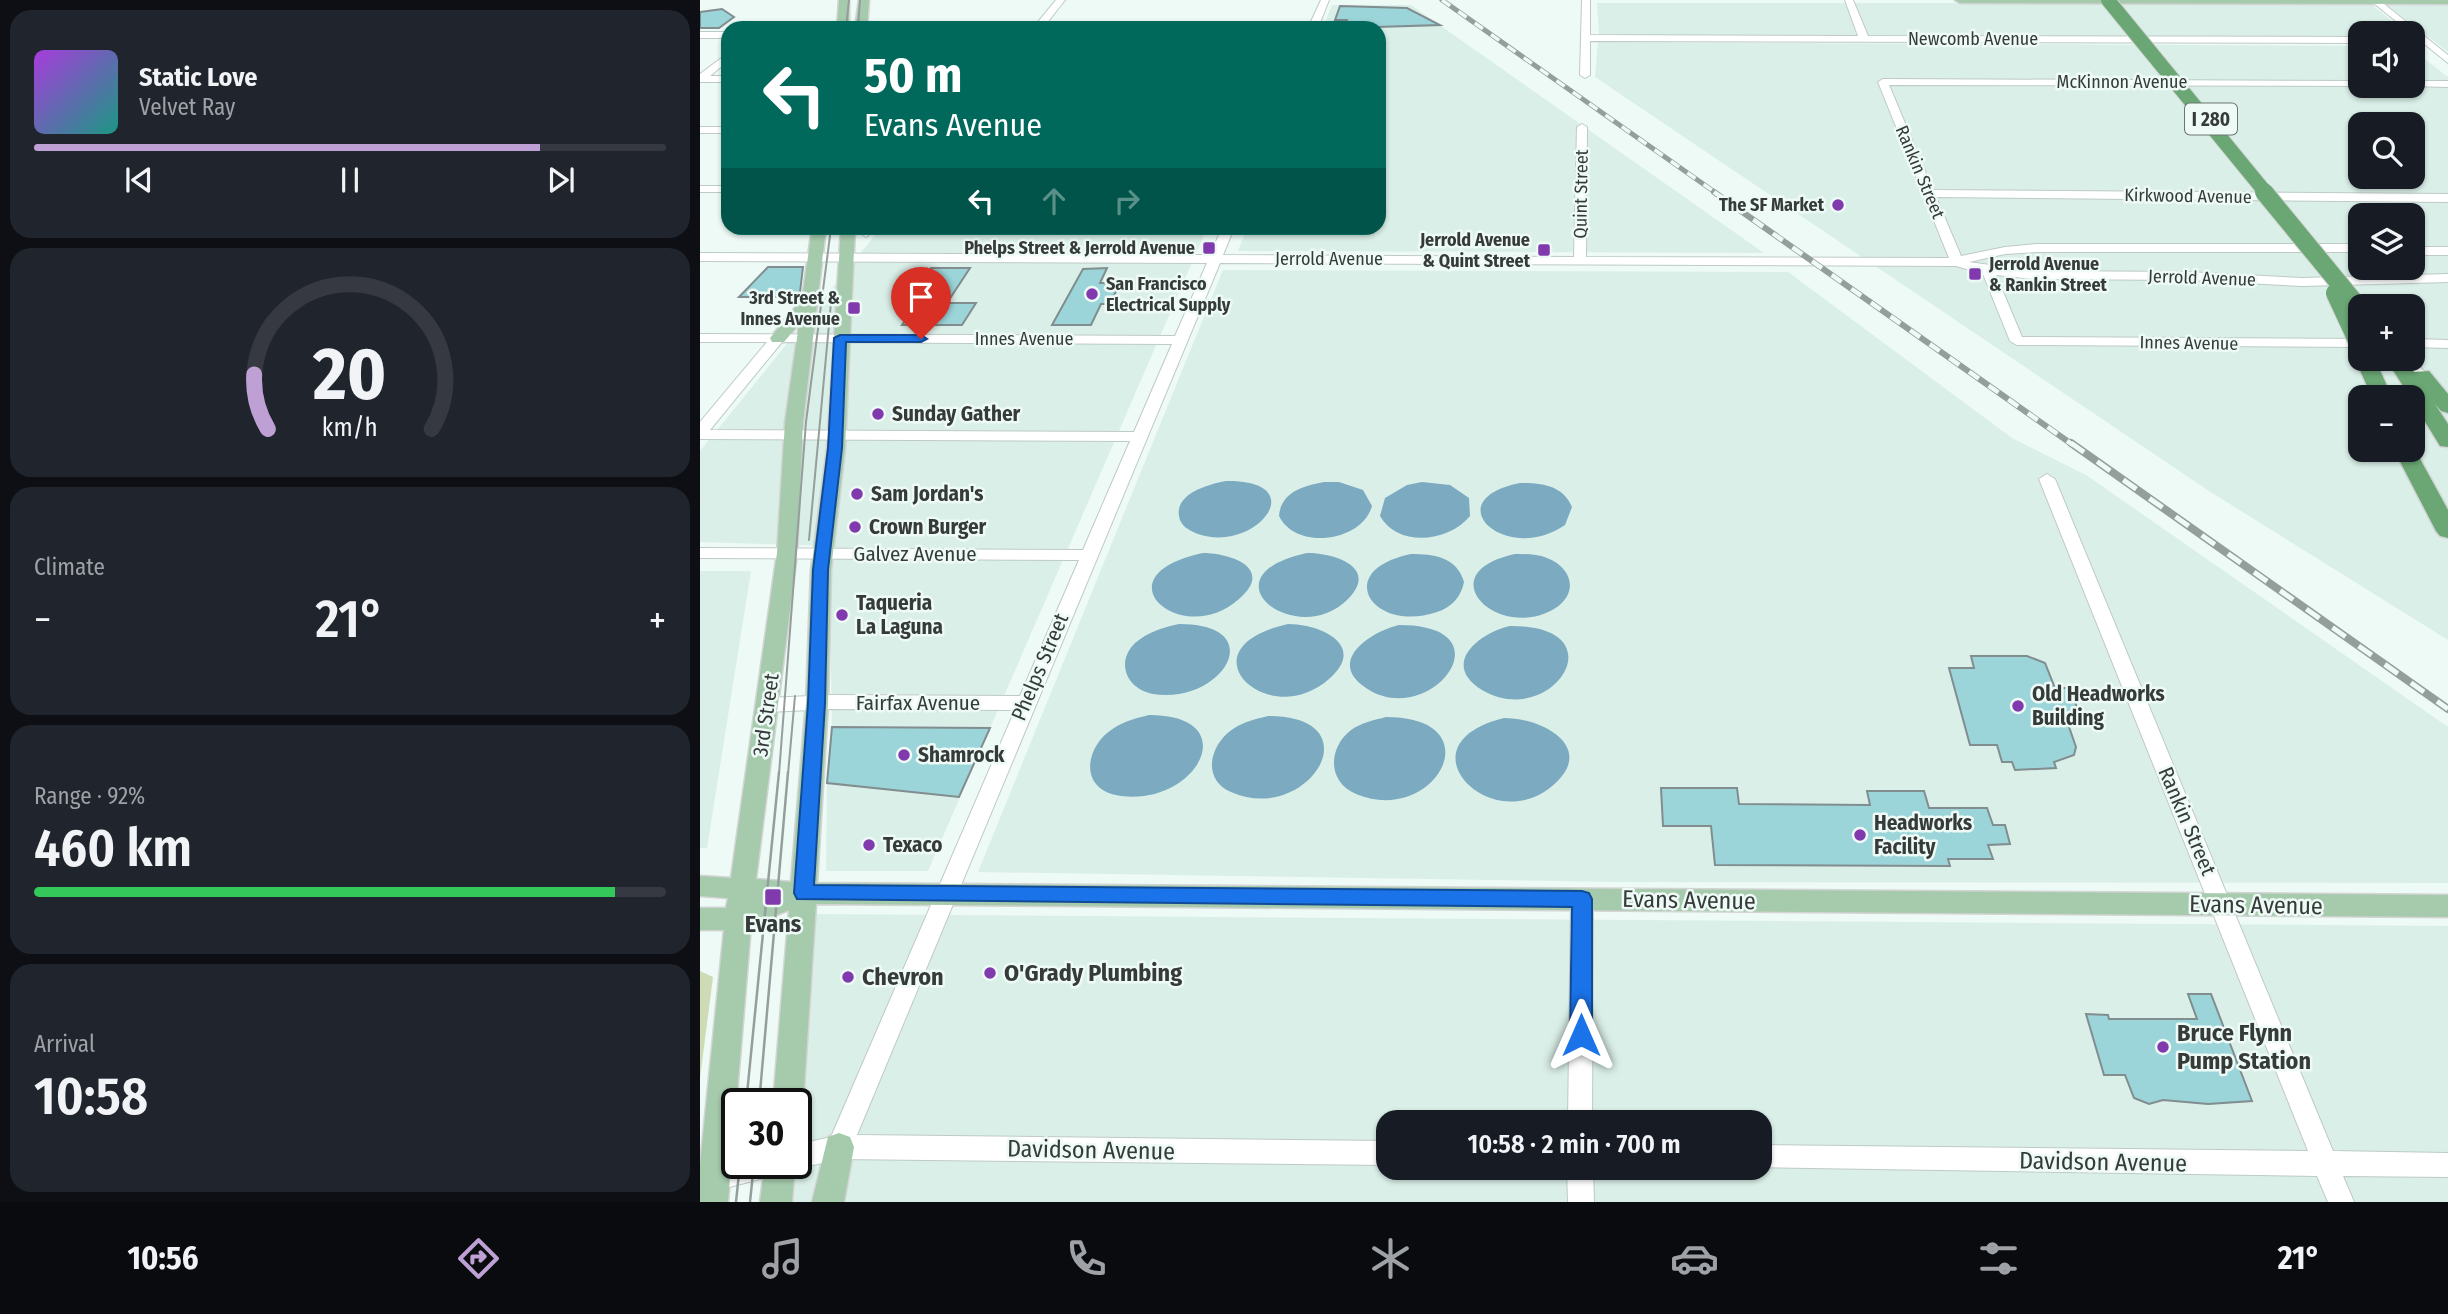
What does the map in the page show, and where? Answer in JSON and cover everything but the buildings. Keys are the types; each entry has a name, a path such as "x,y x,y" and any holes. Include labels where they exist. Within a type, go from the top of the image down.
{"highway":[{"name":"I 280","path":"2112,0 2352,294"},
{"name":"I 280","path":"2112,0 2292,225 2352,294"},
{"path":"2292,225 2331,284 2348,321"},
{"path":"2404,371 2448,441"},
{"path":"2417,371 2448,408"},
{"path":"2411,462 2448,531"}],"main road":[{"path":"843,21 844,0"},
{"path":"862,21 864,0"},
{"path":"1961,0 2448,1"},
{"name":"3rd Street","path":"713,1191 738,919 787,553 794,435 819,235"},
{"path":"789,1088 817,703 816,636 835,435 848,235"},
{"path":"847,252 864,235"},
{"path":"778,338 812,297"},
{"name":"Evans Avenue","path":"700,886 804,893 943,895 2448,906"},
{"name":"Evans Avenue","path":"700,919 738,919 804,893"},
{"path":"828,1202 833,1189 839,1147"},
{"path":"776,1202 778,1179"}],"street":[{"path":"1044,21 1061,0"},
{"path":"1316,21 1325,0"},
{"path":"1585,75 1586,0"},
{"path":"1849,0 1864,38"},
{"path":"2112,0 2268,190"},
{"path":"2375,1 2400,21"},
{"path":"700,35 721,35"},
{"name":"Newcomb Avenue","path":"1585,38 2348,40"},
{"path":"2425,41 2448,41"},
{"path":"2425,42 2448,60"},
{"path":"700,79 721,62"},
{"path":"700,79 721,79"},
{"name":"McKinnon Avenue","path":"1883,82 2348,84"},
{"name":"Rankin Street","path":"1883,82 1957,262"},
{"path":"2425,84 2448,85"},
{"name":"Quint Street","path":"1580,261 1582,127"},
{"path":"700,130 721,130"},
{"path":"700,190 721,190"},
{"name":"Kirkwood Avenue","path":"1929,193 2448,198"},
{"path":"2280,205 2354,294"},
{"name":"Phelps Street","path":"839,1147 943,895 1225,235"},
{"name":"Jerrold Avenue","path":"1957,262 1969,256 2038,250 2348,247"},
{"path":"2425,251 2448,251"},
{"name":"Jerrold Avenue","path":"700,257 817,257 847,252 1214,259 1957,262 1995,271 2345,282 2448,278"},
{"path":"1994,253 1995,271"},
{"name":"Innes Avenue","path":"1995,271 2017,341 2348,343"},
{"name":"Innes Avenue","path":"700,338 1180,340"},
{"path":"700,433 778,338"},
{"path":"2425,343 2448,344"},
{"path":"700,433 1139,436"},
{"name":"Rankin Street","path":"2047,479 2341,1202"},
{"name":"Galvez Avenue","path":"700,553 1088,555"},
{"name":"Fairfax Avenue","path":"768,705 1025,703"},
{"path":"1580,1110 1582,899"},
{"name":"Davidson Avenue","path":"812,1153 839,1147 1376,1153"},
{"name":"Davidson Avenue","path":"1772,1157 2448,1165"},
{"path":"713,1191 739,1179"},
{"path":"1580,1180 1581,1202"}],"shaded area":[{"path":"1966,0 2366,0 2392,21 2348,21 2348,39 1599,35 1597,3 1967,3"},
{"path":"2386,4 2448,4 2448,52 2425,34 2425,21 2408,21"},
{"path":"1332,5 1411,5 1764,253 1238,251 1244,235 1386,235 1386,21 1326,21"},
{"path":"1598,42 2348,46 2348,98 2425,98 2425,59 2448,77 2448,640 2209,491 1595,77"},
{"path":"875,235 1204,235 928,871 826,871 827,783 832,727 829,546 700,542 700,451"},
{"path":"1223,270 1788,272 2012,438 2086,475 2448,727 2448,883 1614,882 978,872"},
{"path":"700,571 751,571 707,848 700,848"},
{"path":"806,914 2448,926 2448,1202 781,1202 783,1179 812,1179 812,1088 789,1088 800,943"}],"green space":[{"path":"700,971 713,977 700,1078"}],"water":[{"path":"1226,481 1253,484 1267,492 1271,503 1267,515 1255,526 1239,534 1219,537 1198,534 1186,528 1179,516 1182,501 1195,491"},
{"path":"1324,482 1339,482 1363,490 1372,506 1366,518 1356,528 1328,538 1313,538 1287,527 1279,516 1284,501 1301,488"},
{"path":"1422,482 1450,485 1469,498 1470,516 1450,531 1424,538 1399,533 1388,526 1380,516 1385,498 1407,485"},
{"path":"1520,483 1543,485 1563,494 1572,507 1565,525 1542,536 1521,538 1502,534 1488,526 1481,515 1483,503 1495,491"},
{"path":"1203,553 1225,556 1245,564 1251,571 1249,588 1239,599 1217,613 1195,617 1175,613 1160,604 1152,591 1155,577 1171,564"},
{"path":"1307,553 1328,556 1349,564 1356,570 1359,578 1356,588 1348,599 1327,613 1305,617 1284,613 1268,604 1260,591 1261,577 1276,564"},
{"path":"1411,554 1444,559 1461,574 1464,582 1461,592 1447,607 1414,617 1395,615 1380,608 1370,598 1367,586 1372,573 1386,562"},
{"path":"1515,554 1543,557 1563,568 1570,582 1570,589 1562,603 1533,617 1512,617 1494,611 1480,601 1474,588 1476,575 1489,563"},
{"path":"1179,624 1207,627 1224,636 1230,649 1227,663 1216,677 1199,688 1178,694 1153,694 1136,687 1125,667 1129,651 1145,636"},
{"path":"1288,624 1313,628 1335,639 1342,647 1344,656 1340,667 1329,679 1305,693 1282,697 1260,692 1245,681 1237,666 1240,650 1256,635"},
{"path":"1399,625 1433,629 1450,641 1455,656 1448,673 1434,687 1414,696 1390,698 1366,688 1355,678 1350,668 1351,658 1366,640"},
{"path":"1510,626 1544,630 1562,641 1568,657 1564,673 1551,688 1532,697 1508,699 1482,690 1470,680 1464,670 1464,660 1476,642"},
{"path":"1149,715 1179,719 1196,729 1203,743 1200,759 1189,775 1171,788 1148,795 1121,796 1107,792 1098,786 1092,777 1090,767 1096,746 1118,726"},
{"path":"1268,716 1301,721 1319,733 1324,749 1319,767 1305,783 1284,794 1259,798 1231,792 1215,779 1212,770 1214,752 1225,735 1233,729"},
{"path":"1386,717 1419,722 1438,734 1445,750 1442,768 1429,784 1409,796 1384,800 1356,794 1347,789 1340,781 1334,764 1343,737 1363,724"},
{"path":"1504,718 1535,723 1560,738 1568,748 1569,760 1564,773 1551,787 1527,799 1503,801 1481,794 1465,781 1456,764 1458,747 1473,730"}],"tram line":[{"path":"847,21 849,0"},
{"path":"858,21 860,0"},
{"path":"779,774 806,422 830,235"},
{"path":"809,540 831,303"},
{"path":"788,774 795,696"},
{"path":"748,1088 779,772"},
{"path":"760,1088 788,772"},
{"path":"736,1202 738,1179"},
{"path":"750,1202 752,1179"}],"railway":[{"path":"1442,0 1716,193"},
{"path":"1714,192 2073,445"},
{"path":"2071,443 2448,709"}],"place":[{"name":"The SF Market","path":"1838,205"},
{"name":"Phelps Street & Jerrold Avenue","path":"1209,248"},
{"name":"Jerrold Avenue & Quint Street","path":"1544,250"},
{"name":"Jerrold Avenue & Rankin Street","path":"1975,274"},
{"name":"San Francisco Electrical Supply","path":"1092,294"},
{"name":"3rd Street & Innes Avenue","path":"854,308"},
{"name":"Sunday Gather","path":"878,414"},
{"name":"Sam Jordan's","path":"857,494"},
{"name":"Crown Burger","path":"855,527"},
{"name":"Taqueria La Laguna","path":"842,615"},
{"name":"Old Headworks Building","path":"2018,706"},
{"name":"Shamrock","path":"904,755"},
{"name":"Headworks Facility","path":"1860,835"},
{"name":"Texaco","path":"869,845"},
{"name":"Evans","path":"773,897"},
{"name":"O'Grady Plumbing","path":"990,973"},
{"name":"Chevron","path":"848,977"},
{"name":"Bruce Flynn Pump Station","path":"2163,1047"}],"route":[{"path":"921,339 840,338 835,448 816,636 817,703 804,893 1582,899 1581,1035"}]}
